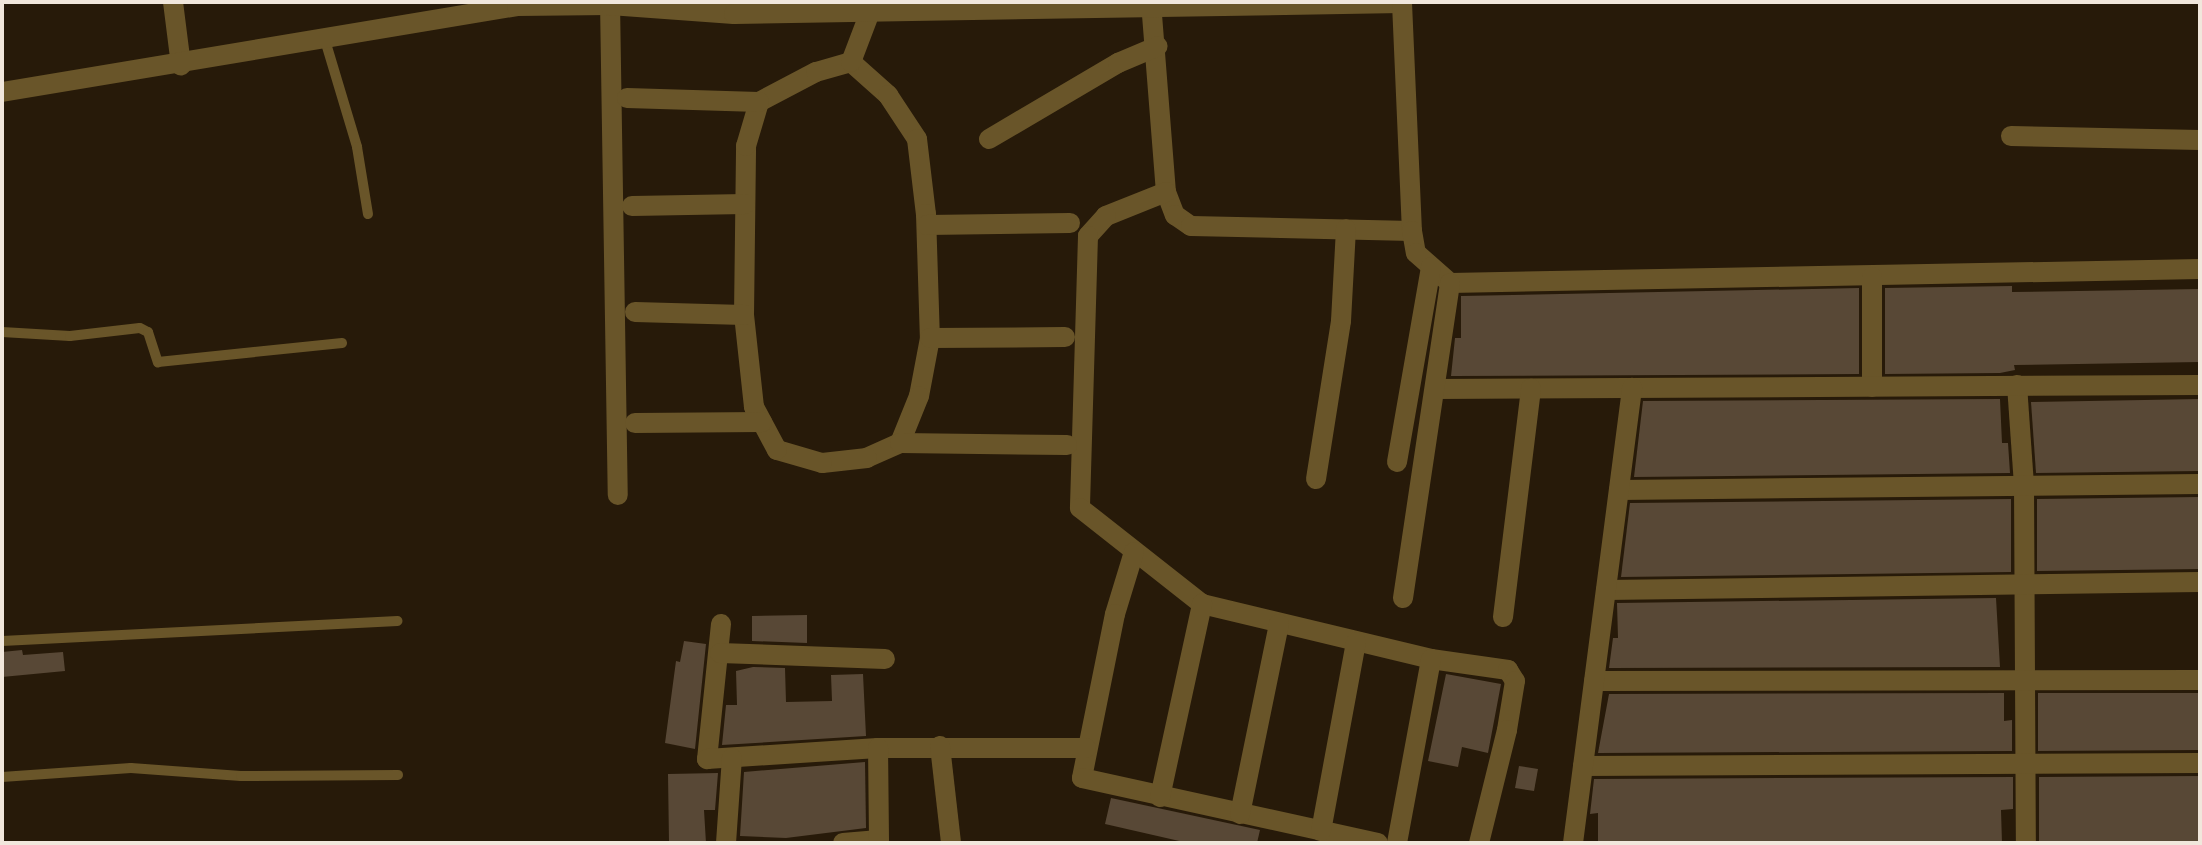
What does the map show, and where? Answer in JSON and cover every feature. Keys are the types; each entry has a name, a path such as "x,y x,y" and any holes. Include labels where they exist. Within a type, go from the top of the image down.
{"street":[{"path":"173,2 181,65"},
{"path":"2,92 181,65 517,4 870,12 946,6 1402,2 1412,231 1416,253 1450,283 2200,269"},
{"path":"610,4 618,495"},
{"path":"1151,5 1158,46 1166,192 1175,215 1191,226 1412,231"},
{"path":"851,62 870,12"},
{"path":"989,139 1118,63 1158,46"},
{"path":"627,98 759,102 816,72 851,62"},
{"path":"851,62 888,95 917,139 927,225 930,338 919,396 900,443"},
{"path":"759,102 746,146 744,315 754,407 777,450 822,463 867,458 900,443 1067,445"},
{"path":"2011,136 2200,140"},
{"path":"1166,192 1106,216 1088,236 1080,508 1202,604 1431,659 1508,670 1515,681 1479,843"},
{"path":"632,206 745,204"},
{"path":"927,225 1070,223"},
{"path":"1316,479 1341,321 1346,229"},
{"path":"1397,462 1431,267"},
{"path":"1872,277 1872,387"},
{"path":"1403,598 1450,283"},
{"path":"635,312 744,315"},
{"path":"930,338 1065,337"},
{"path":"2017,385 2024,486 2026,843"},
{"path":"1435,389 2200,385"},
{"path":"1573,843 1632,388"},
{"path":"1503,617 1531,389"},
{"path":"635,423 762,422"},
{"path":"1619,490 2200,484"},
{"path":"1134,552 1115,614 1080,770 1085,781 1378,843"},
{"path":"1606,590 2200,582"},
{"path":"1160,797 1202,604"},
{"path":"721,624 720,653 704,756 732,758 940,746 1086,748"},
{"path":"1240,814 1279,624"},
{"path":"1321,831 1356,642"},
{"path":"720,653 885,659"},
{"path":"1397,843 1431,659"},
{"path":"1594,681 2200,680"},
{"path":"940,746 951,843"},
{"path":"843,843 879,840 878,748"},
{"path":"726,843 732,758"},
{"path":"1583,766 2200,763"}],"lane":[{"path":"325,40 357,147 368,214"},
{"path":"2,332 70,336 140,328 148,332 158,362 342,343"},
{"path":"2,641 397,621"},
{"path":"2,777 131,768 241,776 398,775"}],"building":[{"path":"2012,286 2012,292 2200,289 2200,362 2014,365 2015,370 2000,373 1885,374 1885,288"},
{"path":"1859,288 1859,374 1451,376 1455,338 1461,338 1461,296"},
{"path":"2000,399 2002,443 2008,443 2010,473 1634,477 1643,401"},
{"path":"2200,399 2200,471 2036,473 2031,402"},
{"path":"2200,497 2200,569 2037,571 2037,499"},
{"path":"2011,499 2011,572 1621,577 1630,503"},
{"path":"1996,598 2000,667 1609,668 1613,638 1618,638 1617,603"},
{"path":"807,615 807,643 752,641 752,616"},
{"path":"684,641 706,644 695,749 665,743 676,661 680,662"},
{"path":"22,650 23,655 63,652 65,671 2,677 2,652"},
{"path":"753,667 785,668 786,702 832,701 831,675 863,674 866,736 722,745 726,705 737,705 736,671"},
{"path":"1446,674 1501,684 1488,753 1462,747 1458,767 1428,761"},
{"path":"2004,693 2004,721 2012,720 2012,751 1598,753 1609,694"},
{"path":"2038,693 2200,693 2200,750 2038,751"},
{"path":"865,762 866,828 786,838 740,836 744,772"},
{"path":"1519,766 1538,769 1534,791 1515,788"},
{"path":"718,773 715,810 704,810 706,843 669,843 668,774"},
{"path":"2200,776 2200,843 2039,843 2039,777"},
{"path":"2013,777 2013,809 2001,810 2002,843 1598,843 1598,813 1590,814 1594,779"},
{"path":"1111,798 1260,830 1257,843 1188,843 1105,824"}]}
